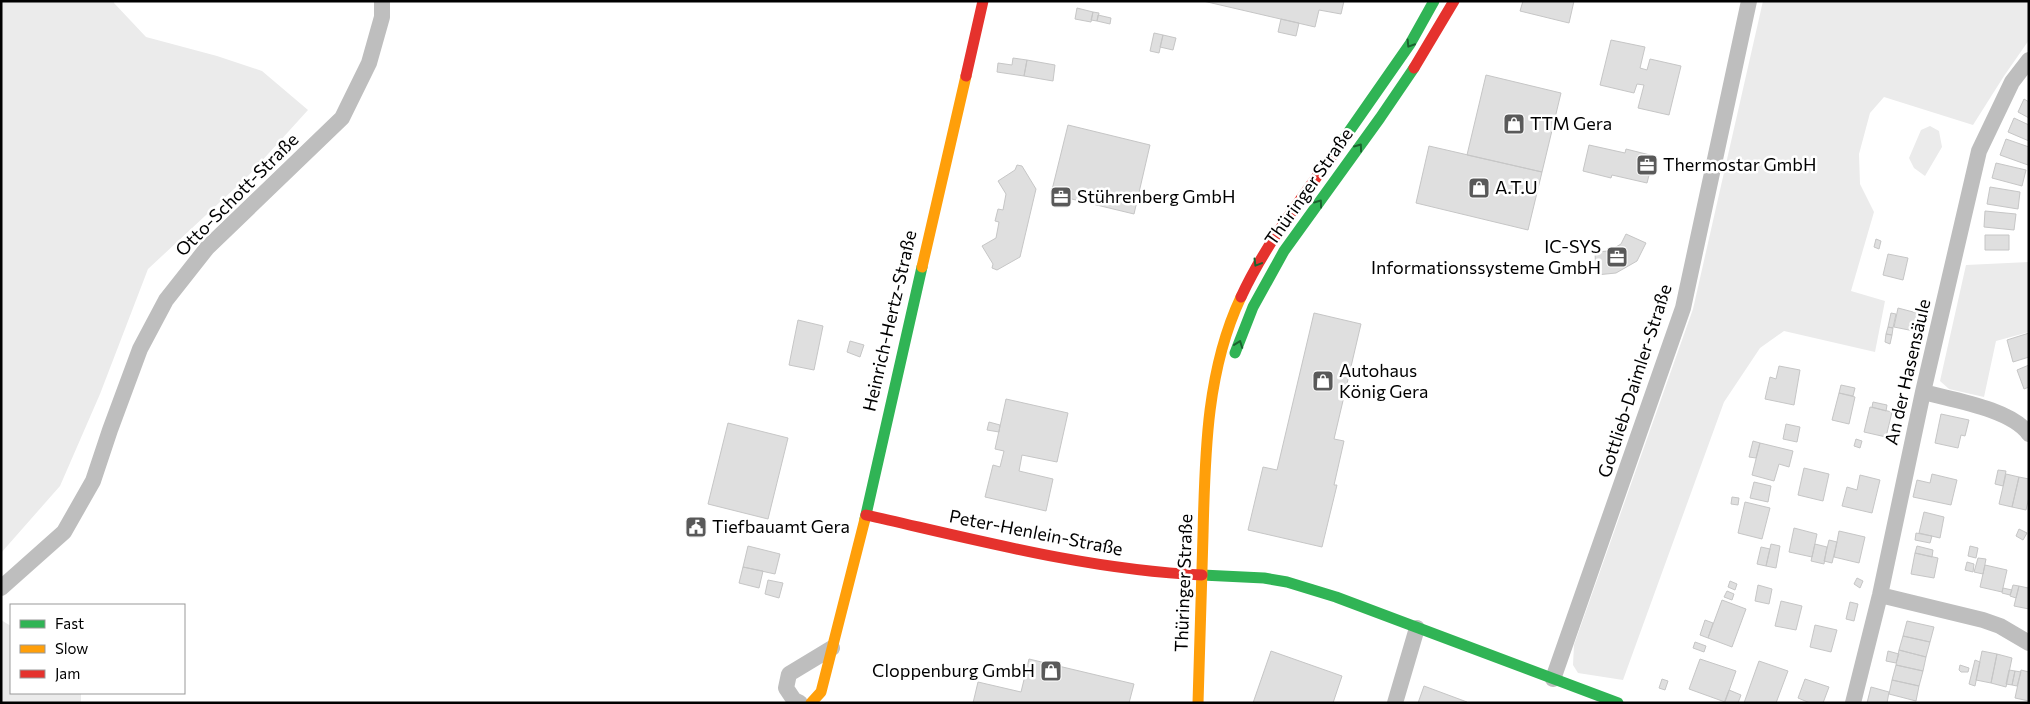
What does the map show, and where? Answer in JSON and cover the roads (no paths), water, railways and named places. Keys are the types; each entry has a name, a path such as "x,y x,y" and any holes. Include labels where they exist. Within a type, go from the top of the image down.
{"street":[{"name":"Otto-Schott-Straße","path":"1,588 64,532 93,481 140,349 166,300 207,248 342,118 370,63 382,16 382,1"},
{"name":"Heinrich-Hertz-Straße","path":"811,703 821,692 866,516 984,1"},
{"name":"Thüringer Straße","path":"1198,703 1205,465 1215,374 1221,349 1235,310 1253,270 1410,44 1434,1"},
{"name":"Thüringer Straße","path":"1213,405 1253,307 1284,251 1380,118 1422,55 1454,1"},
{"name":"Gottlieb-Daimler-Straße","path":"1553,679 1684,308 1749,1"},
{"name":"An der Hasensäule","path":"1853,703 1880,595 1923,392 1979,151 2012,82 2029,60"},
{"path":"1317,176 1330,186"},
{"path":"1923,392 2004,414 2029,434"},
{"name":"Peter-Henlein-Straße","path":"866,516 1042,554 1111,566 1202,575 1264,578 1309,587 1618,703"},
{"path":"1880,595 1983,620 2000,626 2029,643"},
{"path":"1395,703 1417,628"},
{"path":"800,703 794,700 786,688 789,674 832,648"}],"place":[{"name":"TTM Gera","path":"1514,124"},
{"name":"Thermostar GmbH","path":"1647,165"},
{"name":"A.T.U","path":"1479,188"},
{"name":"Stührenberg GmbH","path":"1061,197"},
{"name":"IC-SYS Informationssysteme GmbH","path":"1617,257"},
{"name":"Autohaus König Gera","path":"1323,381"},
{"name":"Tiefbauamt Gera","path":"696,527"},
{"name":"Cloppenburg GmbH","path":"1051,671"}]}
